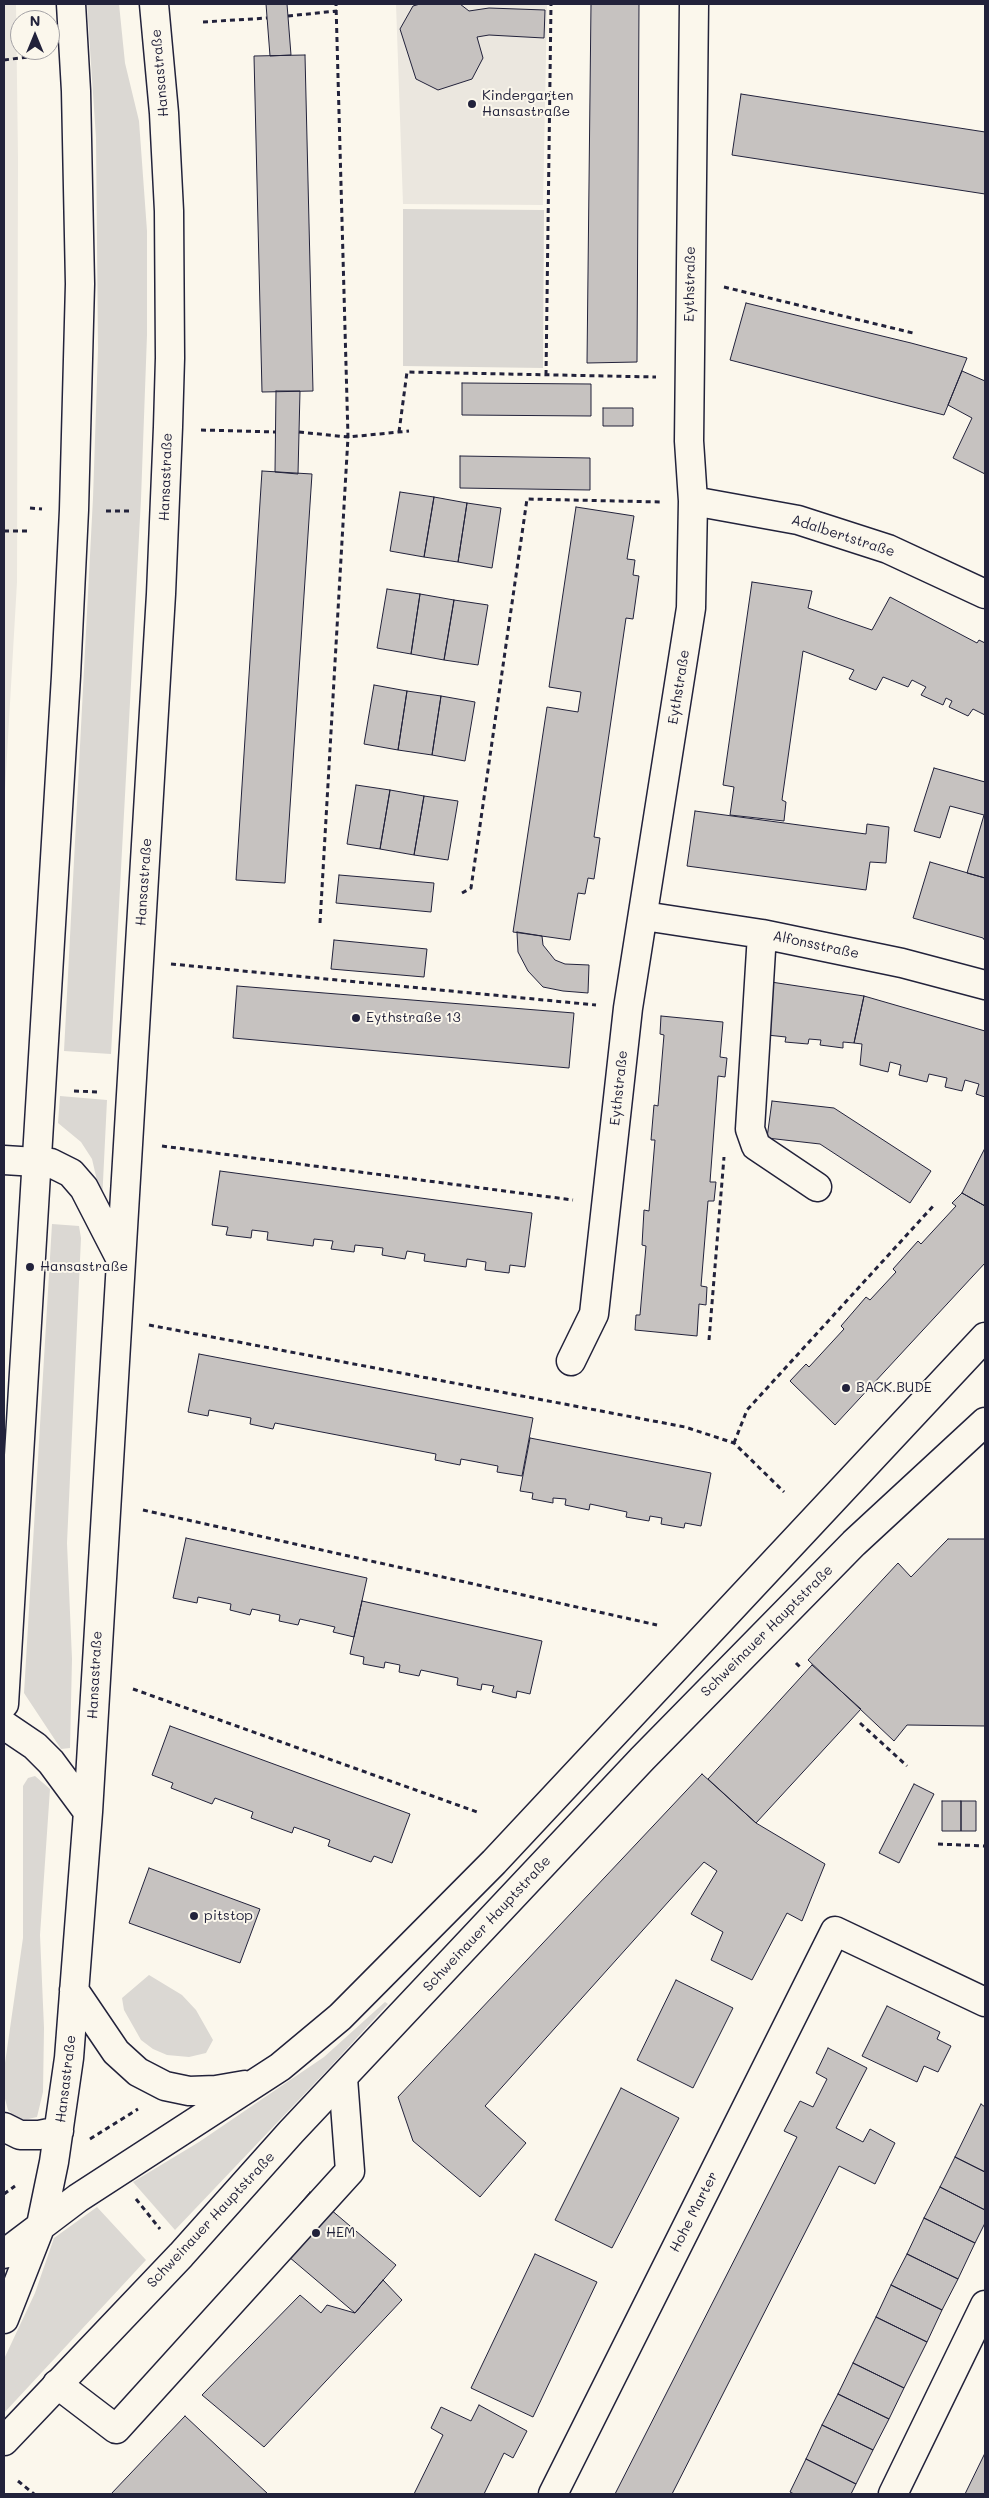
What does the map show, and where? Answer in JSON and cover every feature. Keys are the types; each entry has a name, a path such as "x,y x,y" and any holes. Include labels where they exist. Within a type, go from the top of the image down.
{"main road":[{"path":"4,1704 74,510 80,256 76,91 70,4"},
{"name":"Hansastraße","path":"4,2319 41,2225 54,2162 69,2058 88,1812 119,1256 131,1094 168,427 170,358 169,212 164,113 154,4"},
{"name":"Eythstraße","path":"571,1361 594,1314 628,1008 691,608 693,500 689,441 689,377 694,4"},
{"name":"Adalbertstraße","path":"693,500 798,520 888,549 985,594"},
{"name":"Alfonsstraße","path":"644,916 762,934 902,963 985,985"},
{"path":"762,934 750,1129 756,1146 818,1187"},
{"path":"4,1160 51,1163 71,1172 84,1188 119,1256"},
{"path":"4,2254 41,2225 116,2174 255,2084 307,2046 340,2016 494,1862 985,1337"},
{"name":"Schweinauer Hauptstraße","path":"4,2441 182,2255 343,2078 635,1766 854,1543 985,1422"},
{"path":"4,1725 35,1746 51,1762 88,1812"},
{"name":"Hohe Marter","path":"553,2494 835,1930 985,2002"},
{"path":"74,1990 106,2038 126,2062 138,2072 171,2088 189,2091 216,2090 255,2084"},
{"path":"57,2384 116,2429 350,2171 343,2078"},
{"path":"4,2126 20,2135 39,2135 59,2130"},
{"path":"893,2494 985,2304"}],"path":[{"path":"320,922 348,436 336,4"},
{"path":"546,375 551,4"},
{"path":"288,16 337,12"},
{"path":"203,22 267,18"},
{"path":"690,279 912,334"},
{"path":"399,432 407,372 689,377"},
{"path":"168,427 276,432"},
{"path":"299,432 348,436 409,431"},
{"path":"462,893 472,888 527,499 693,500"},
{"path":"30,508 164,512"},
{"path":"4,531 29,531"},
{"path":"172,964 628,1008"},
{"path":"40,1088 131,1094"},
{"path":"162,1146 606,1204"},
{"path":"734,1443 747,1410 935,1204"},
{"path":"116,1318 574,1404 686,1428 734,1443 784,1492"},
{"path":"143,1510 657,1625"},
{"path":"796,1663 802,1669"},
{"path":"133,1689 480,1814"},
{"path":"860,1723 907,1766"},
{"path":"938,1844 985,1846"},
{"path":"4,2194 171,2088"},
{"path":"116,2174 182,2255"},
{"path":"18,2481 34,2494"}],"shaded area":[{"path":"4,4 16,4 16,10 10,10 10,60 17,60 17,582 4,807"},
{"path":"87,4 119,4 125,63 139,121 147,231 147,335 141,499 111,1054 64,1051 93,498 98,349 96,138"},
{"name":"Kindergarten Hansastraße","path":"396,4 547,4 543,205 403,204"},
{"path":"403,209 544,210 543,368 403,366"},
{"path":"60,1096 107,1100 102,1202 92,1159 81,1142 58,1123"},
{"path":"52,1224 79,1226 81,1238 67,1543 72,1659 70,1748 61,1749 24,1693"},
{"path":"35,1776 50,1789 40,1935 44,2028 43,2092 37,2117 24,2120 16,2118 8,2110 4,2095 4,2070 23,1938 23,1786 28,1778"},
{"path":"149,1975 182,1995 196,2010 213,2040 206,2053 189,2057 167,2055 153,2049 141,2040 124,2010 122,1998"},
{"path":"385,2002 388,2004 332,2065 175,2230 133,2182 199,2142 324,2057"},
{"path":"97,2207 146,2260 4,2413 4,2359 35,2293 54,2238"}],"building":[{"path":"266,4 287,4 291,55 270,56"},
{"path":"420,4 460,4 469,11 489,8 545,10 544,38 489,35 477,37 483,58 472,79 438,90 416,79 400,29 413,6"},
{"path":"591,4 639,4 637,362 587,363"},
{"path":"305,55 313,391 262,392 254,56"},
{"path":"741,94 985,132 985,194 732,155"},
{"path":"746,303 967,358 944,415 730,360"},
{"path":"962,371 985,381 985,474 953,458 972,418 948,405"},
{"path":"462,383 591,384 591,416 462,415"},
{"path":"276,391 300,391 298,474 275,472"},
{"path":"603,408 633,408 633,426 603,426"},
{"path":"460,456 590,458 590,490 460,488"},
{"path":"262,471 312,474 285,883 236,880"},
{"path":"400,492 434,497 424,557 390,551"},
{"path":"434,497 467,503 458,562 424,557"},
{"path":"467,503 501,508 492,568 458,562"},
{"path":"576,507 634,516 627,559 635,560 633,575 639,576 633,619 626,618 594,837 600,838 594,879 588,878 585,894 578,893 570,940 513,932 547,707 578,712 581,692 549,687"},
{"path":"752,582 812,591 808,608 872,630 890,597 977,643 979,640 985,643 985,715 973,709 968,716 949,707 952,701 946,698 943,705 921,695 926,687 912,680 908,687 883,677 876,690 849,679 854,670 803,651 782,800 786,802 784,821 730,815 734,787 723,785"},
{"path":"387,589 420,594 411,654 377,648"},
{"path":"420,594 454,600 444,660 411,654"},
{"path":"454,600 488,605 478,665 444,660"},
{"path":"374,685 407,691 398,750 364,744"},
{"path":"407,691 441,696 432,755 398,750"},
{"path":"441,696 475,702 465,761 432,755"},
{"path":"934,768 985,782 985,878 967,873 984,815 950,806 940,838 914,831"},
{"path":"356,785 390,790 380,849 347,844"},
{"path":"390,790 424,796 414,855 380,849"},
{"path":"424,796 458,801 448,860 414,855"},
{"path":"695,811 866,834 867,824 889,827 886,863 870,862 866,890 687,866"},
{"path":"930,862 985,878 985,941 983,938 913,918"},
{"path":"339,875 434,883 431,912 336,903"},
{"path":"517,932 542,936 543,945 555,960 565,964 589,965 588,993 543,987 528,971 518,952"},
{"path":"334,940 427,949 424,977 331,969"},
{"path":"771,982 864,996 854,1043 843,1042 843,1048 820,1045 821,1040 809,1039 808,1044 785,1042 786,1037 767,1035"},
{"path":"237,986 574,1013 569,1068 233,1038"},
{"path":"864,996 985,1031 985,1097 976,1094 979,1084 965,1080 962,1091 945,1087 947,1078 929,1074 927,1082 899,1075 901,1065 890,1062 888,1072 860,1065 862,1044 854,1043"},
{"path":"661,1016 723,1022 720,1057 727,1058 725,1077 718,1076 710,1182 716,1182 714,1201 708,1201 701,1286 707,1287 706,1305 699,1304 697,1336 635,1330 636,1315 640,1315 646,1246 642,1245 644,1210 649,1211 655,1140 651,1140 654,1105 658,1106 664,1035 660,1034"},
{"path":"772,1101 834,1108 931,1171 910,1203 820,1144 767,1138"},
{"path":"985,1148 985,1206 962,1193"},
{"path":"220,1171 532,1213 525,1267 510,1265 509,1273 485,1270 486,1262 467,1259 466,1267 424,1261 425,1254 407,1251 405,1259 382,1255 383,1248 355,1245 354,1252 331,1249 333,1241 314,1239 313,1246 267,1240 268,1232 252,1230 251,1238 226,1235 228,1227 212,1225"},
{"path":"962,1193 985,1206 985,1263 835,1425 790,1381 806,1364 809,1367 844,1329 841,1326 866,1297 870,1300 896,1272 893,1269 918,1241 921,1244 956,1206 952,1203"},
{"path":"199,1354 533,1418 522,1476 497,1472 498,1466 461,1459 460,1465 435,1460 436,1454 275,1423 273,1429 250,1424 251,1418 209,1410 208,1416 188,1412"},
{"path":"530,1438 711,1473 701,1526 685,1523 684,1528 661,1524 662,1518 650,1516 649,1521 626,1517 627,1512 590,1504 589,1510 565,1505 566,1499 553,1498 553,1503 532,1499 533,1493 520,1491"},
{"path":"186,1538 367,1578 354,1637 333,1632 335,1627 300,1619 298,1625 279,1621 280,1615 252,1609 250,1615 230,1610 231,1604 198,1597 197,1603 173,1598"},
{"path":"948,1539 985,1539 985,1726 907,1725 894,1741 808,1660 898,1563 911,1577"},
{"path":"362,1601 542,1641 530,1694 517,1691 516,1698 492,1692 494,1686 482,1684 481,1690 457,1685 458,1678 421,1670 419,1676 399,1672 400,1665 385,1662 384,1668 363,1664 364,1657 350,1654"},
{"path":"812,1665 861,1709 756,1823 708,1779"},
{"path":"170,1726 410,1814 392,1863 374,1856 371,1862 328,1846 330,1840 294,1827 292,1833 251,1818 253,1812 215,1798 212,1804 171,1788 173,1783 152,1775"},
{"path":"702,1774 756,1823 825,1864 802,1921 787,1913 752,1980 711,1960 723,1932 691,1914 717,1871 704,1862 485,2106 526,2143 480,2197 413,2141 398,2097"},
{"path":"914,1784 934,1794 899,1863 879,1853"},
{"path":"942,1801 961,1801 961,1831 942,1831"},
{"path":"961,1801 976,1801 976,1831 961,1831"},
{"name":"pitstop","path":"149,1868 260,1909 240,1963 129,1923"},
{"path":"676,1980 733,2008 693,2088 637,2060"},
{"path":"887,2006 940,2032 937,2039 951,2046 938,2072 924,2066 917,2082 862,2056"},
{"path":"828,2048 867,2068 836,2128 863,2142 870,2129 895,2143 875,2184 839,2166 672,2494 615,2494 797,2137 784,2131 800,2101 813,2107 827,2079 816,2073"},
{"path":"621,2088 679,2118 612,2248 555,2220"},
{"path":"981,2104 985,2107 985,2172 955,2157"},
{"path":"955,2157 985,2172 985,2210 940,2187"},
{"path":"940,2187 985,2210 985,2223 975,2243 924,2218"},
{"path":"310,2192 396,2265 355,2313 269,2240"},
{"path":"924,2218 975,2243 958,2279 907,2254"},
{"path":"535,2254 597,2282 533,2417 471,2388"},
{"path":"907,2254 958,2279 942,2310 891,2285"},
{"path":"383,2280 402,2300 264,2447 202,2395 300,2295 321,2313 327,2305 355,2313"},
{"path":"891,2285 942,2310 927,2342 876,2317"},
{"path":"876,2317 927,2342 904,2388 853,2363"},
{"path":"853,2363 904,2388 889,2419 838,2394"},
{"path":"838,2394 889,2419 873,2450 822,2425"},
{"path":"479,2405 527,2431 513,2458 504,2453 484,2494 414,2494 443,2435 431,2428 441,2407 471,2421"},
{"path":"185,2416 268,2494 111,2494"},
{"path":"822,2425 873,2450 856,2484 806,2459"},
{"path":"985,2453 985,2494 965,2494"},
{"path":"806,2459 856,2484 851,2494 794,2494 790,2492"}],"place":[{"name":"Kindergarten Hansastraße","path":"472,104"},
{"name":"Eythstraße 13","path":"356,1018"},
{"name":"Hansastraße","path":"30,1267"},
{"name":"BACK.BUDE","path":"846,1388"},
{"name":"pitstop","path":"194,1916"},
{"name":"HEM","path":"316,2233"}]}
